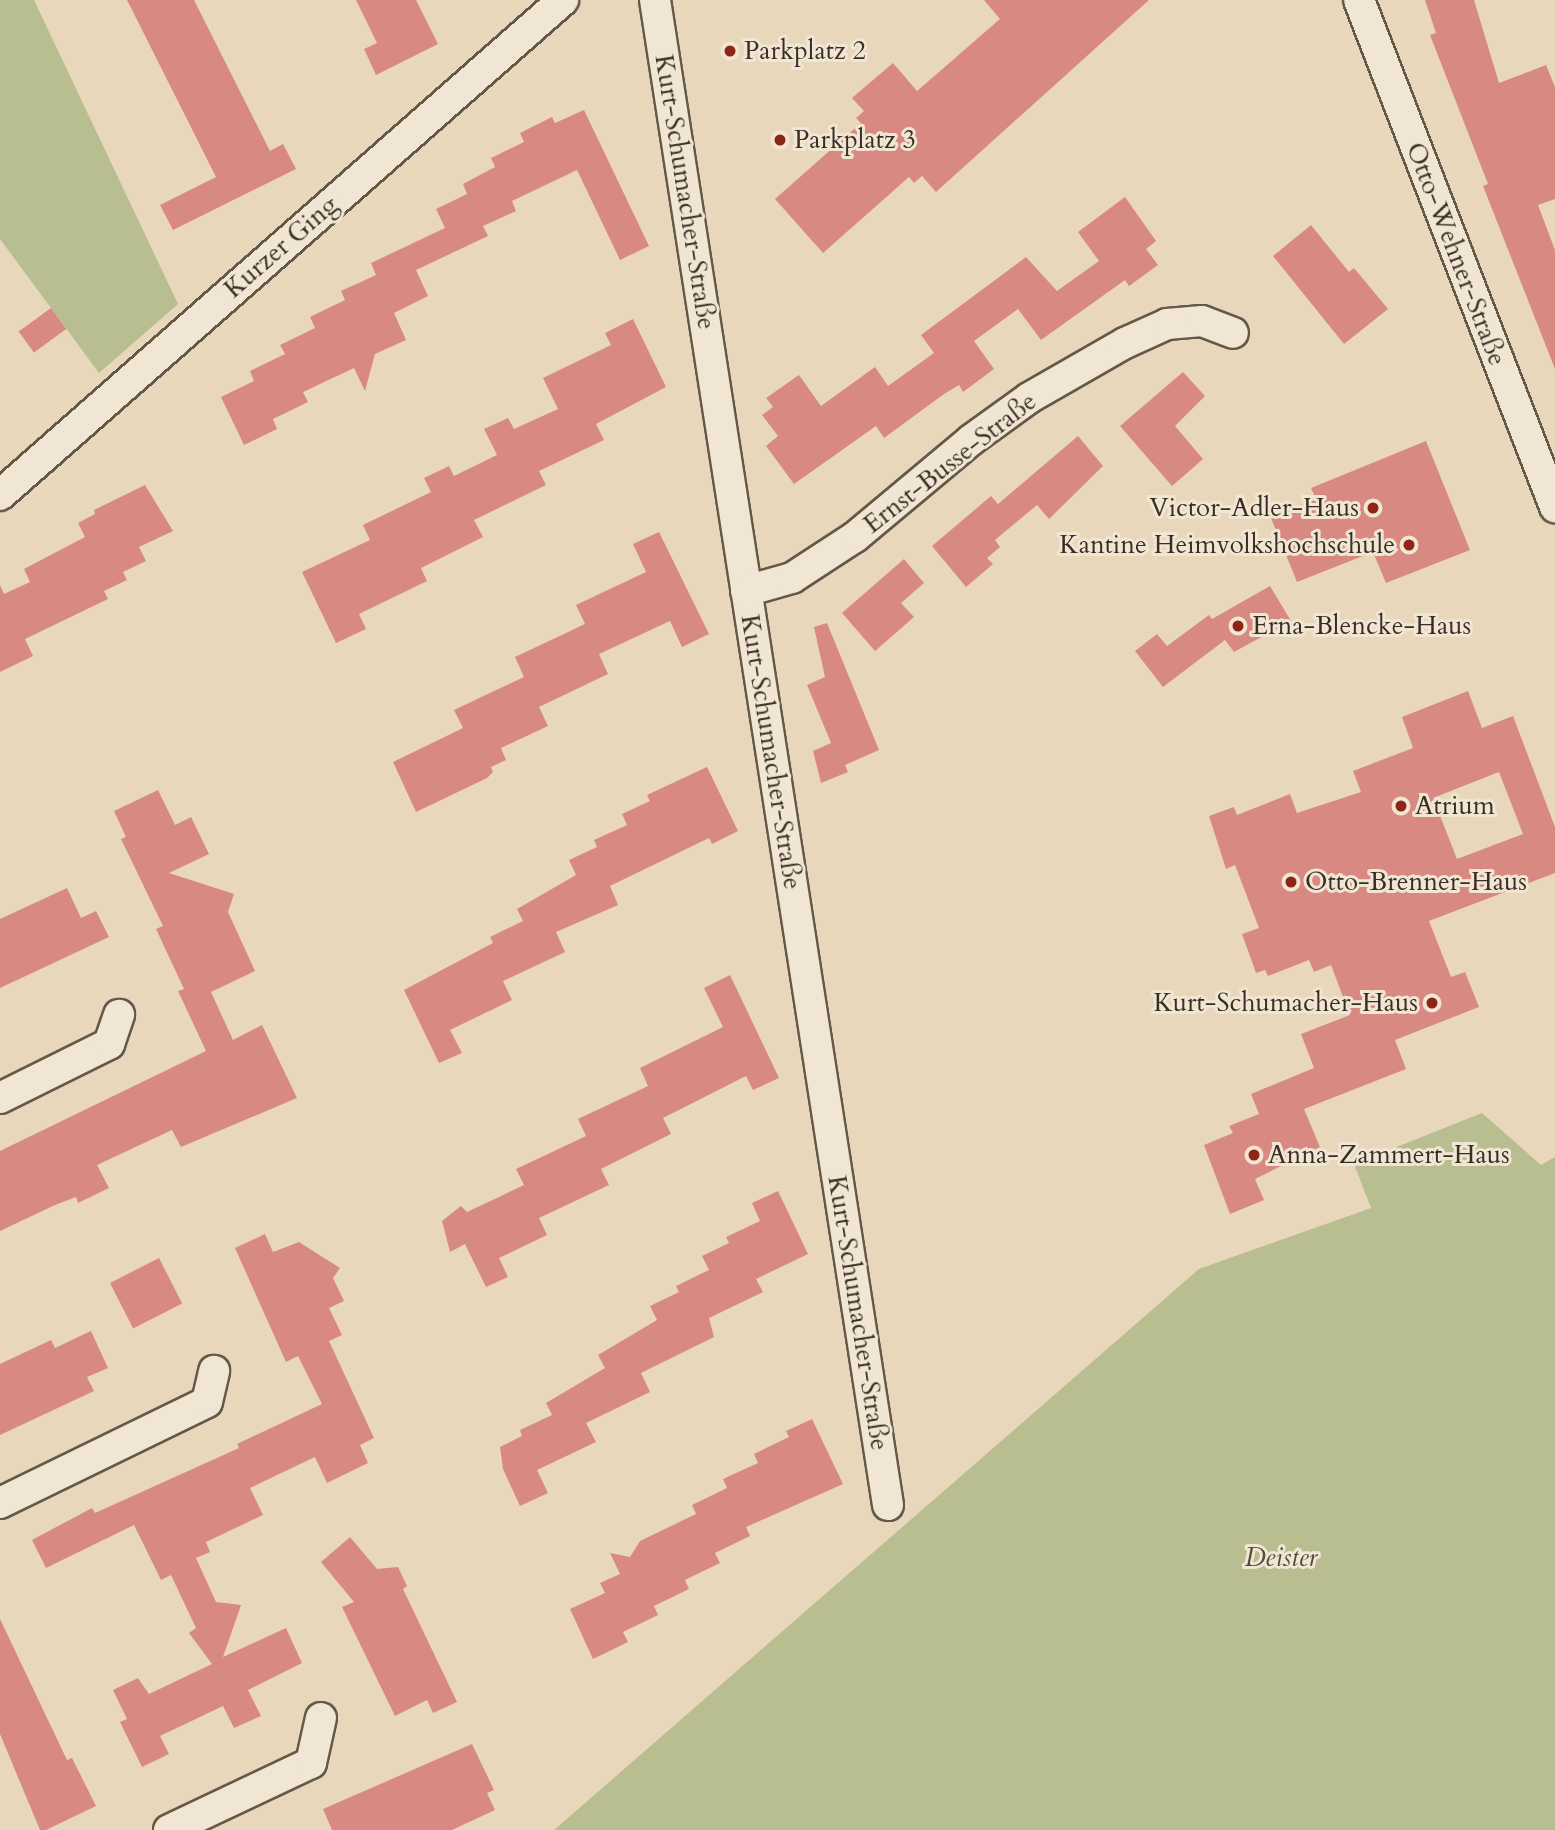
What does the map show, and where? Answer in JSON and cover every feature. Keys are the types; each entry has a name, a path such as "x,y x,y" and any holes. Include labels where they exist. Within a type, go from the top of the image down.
{"street":[{"name":"Kurzer Ging","path":"0,495 563,0"},
{"name":"Kurt-Schumacher-Straße","path":"655,0 888,1505"},
{"name":"Otto-Wehner-Straße","path":"1359,0 1549,476 1555,507"},
{"name":"Ernst-Busse-Straße","path":"746,591 792,578 855,537 971,440 1029,398 1125,343 1167,324 1202,321 1233,333"},
{"path":"0,1098 109,1044 119,1015"},
{"path":"0,1503 208,1402 214,1371"},
{"path":"169,1830 311,1763 321,1718"}],"green space":[{"path":"0,0 34,0 178,304 99,373 0,239"},
{"name":"Deister","path":"1482,1113 1541,1165 1555,1157 1555,1830 554,1830 1199,1269 1371,1208 1354,1164"}],"building":[{"path":"127,0 194,0 270,151 283,144 296,169 173,230 160,205 216,177"},
{"path":"356,0 416,0 438,44 376,75 364,49 377,43"},
{"path":"984,0 1149,0 936,192 922,176 914,183 909,177 823,253 775,199 861,123 856,118 864,111 852,98 893,63 917,91 1000,19"},
{"path":"1425,0 1474,0 1499,83 1546,65 1555,87 1555,199 1538,205 1555,250 1555,369 1483,186 1488,184 1430,35 1436,33"},
{"path":"584,110 649,246 620,260 577,170 512,201 516,211 483,226 488,236 416,270 428,296 394,313 406,340 375,354 365,391 354,368 303,392 308,402 273,419 277,429 244,445 221,397 254,381 250,371 285,354 280,345 315,328 310,317 345,300 341,291 376,275 371,263 445,228 436,209 467,194 463,184 495,167 491,158 524,142 520,133 552,117 555,123"},
{"path":"1125,197 1156,241 1146,249 1158,265 1129,286 1125,280 1041,340 1018,309 974,341 994,369 963,392 959,385 944,394 884,438 876,426 794,484 766,446 778,436 762,415 773,407 766,398 799,375 821,406 875,367 888,386 934,353 921,335 1026,257 1057,291 1099,261 1078,232"},
{"path":"1311,225 1349,272 1354,268 1388,309 1344,344 1273,256"},
{"path":"51,308 66,329 34,353 19,332"},
{"path":"633,319 666,387 596,424 604,440 539,471 546,485 474,520 483,537 421,568 427,581 359,614 366,629 336,643 302,572 370,540 363,525 431,492 424,478 449,466 454,476 497,455 484,429 508,418 514,429 558,409 543,378 611,345 605,333"},
{"path":"1183,372 1205,396 1175,426 1203,459 1172,486 1120,426"},
{"path":"1078,436 1103,466 1049,519 1037,505 995,540 1000,547 987,558 993,564 966,587 932,546 991,496 998,504"},
{"name":"Victor-Adler-Haus","path":"1426,441 1470,550 1386,583 1373,552 1297,582 1271,518 1316,499 1311,488"},
{"path":"145,485 173,531 139,547 146,561 123,572 127,580 104,591 108,599 25,639 33,656 0,672 0,585 4,594 30,582 24,569 85,537 78,523 95,514 94,510"},
{"path":"659,532 709,634 682,647 670,621 599,654 608,674 539,707 548,726 501,748 506,760 491,767 493,772 487,778 416,812 393,762 463,728 454,710 524,677 515,657 585,624 576,605 646,572 633,544"},
{"path":"904,559 924,583 901,603 914,617 875,651 842,613"},
{"name":"Erna-Blencke-Haus","path":"1270,586 1291,621 1234,652 1225,640 1163,687 1135,651 1157,634 1167,646 1209,615 1212,619"},
{"path":"827,623 879,750 845,765 848,772 821,783 813,751 831,743 807,685 825,677 814,627"},
{"path":"1468,691 1482,728 1513,716 1555,827 1555,873 1429,921 1451,977 1465,972 1479,1007 1395,1040 1406,1069 1304,1109 1320,1147 1255,1179 1264,1200 1230,1214 1204,1145 1233,1133 1229,1126 1259,1114 1251,1094 1314,1068 1301,1034 1350,1015 1331,965 1314,972 1309,960 1268,976 1265,970 1256,973 1242,934 1259,928 1235,865 1226,869 1209,816 1234,807 1237,815 1290,794 1297,813 1361,792 1353,771 1413,748 1402,717","holes":["1499,772 1523,834 1457,859 1433,798"]},
{"path":"707,767 738,831 712,844 709,838 610,886 618,905 556,932 565,952 503,981 512,1000 450,1030 462,1053 439,1063 404,990 493,943 490,937 523,921 517,909 576,875 569,860 597,847 594,840 627,825 622,814 650,801 647,795"},
{"path":"158,790 175,825 191,817 209,854 169,873 234,894 228,912 255,971 211,992 233,1040 262,1025 297,1098 181,1147 172,1130 97,1165 109,1188 78,1203 76,1197 55,1205 0,1231 0,1151 206,1051 178,991 184,989 156,929 163,926 121,839 126,837 114,811"},
{"path":"67,888 81,918 96,911 109,937 0,988 0,919"},
{"path":"730,975 779,1078 753,1090 746,1076 663,1118 671,1134 601,1169 609,1185 539,1218 547,1235 499,1258 508,1277 486,1287 465,1244 450,1252 442,1221 461,1206 467,1212 524,1185 516,1169 586,1136 578,1119 648,1086 640,1068 723,1027 704,988"},
{"path":"778,1191 808,1254 756,1279 763,1292 709,1318 714,1337 641,1373 650,1392 586,1423 596,1442 537,1470 548,1493 520,1506 503,1469 500,1447 522,1436 520,1430 552,1415 546,1403 605,1368 598,1355 657,1320 650,1306 679,1292 676,1286 709,1270 702,1256 729,1243 726,1237 760,1221 752,1203"},
{"path":"265,1234 273,1252 299,1242 340,1268 333,1278 344,1301 329,1308 342,1335 329,1341 374,1438 360,1445 368,1463 327,1483 315,1457 250,1488 263,1515 206,1542 210,1552 196,1558 216,1602 241,1605 223,1657 286,1628 302,1663 248,1690 261,1716 234,1728 223,1706 160,1736 169,1754 142,1767 120,1722 127,1719 113,1690 138,1678 149,1694 212,1664 189,1633 196,1628 171,1575 161,1580 134,1525 46,1568 32,1540 92,1508 95,1513 239,1448 237,1444 322,1404 298,1356 286,1362 235,1248"},
{"path":"159,1258 182,1303 133,1328 110,1283"},
{"path":"91,1331 108,1368 87,1377 94,1391 0,1435 0,1364 51,1340 55,1348"},
{"path":"812,1419 843,1484 746,1527 750,1536 715,1553 720,1563 685,1580 689,1589 654,1606 658,1615 623,1632 628,1642 593,1659 570,1609 605,1593 600,1583 620,1574 610,1553 630,1557 640,1541 696,1514 692,1505 727,1488 723,1479 758,1463 754,1454 789,1437 786,1431"},
{"path":"350,1537 377,1569 398,1567 407,1586 403,1589 457,1702 433,1713 427,1700 395,1716 342,1607 354,1602 321,1562"},
{"path":"0,1619 67,1760 72,1758 96,1806 46,1830 40,1830 0,1734"},
{"path":"472,1744 494,1790 487,1793 495,1810 452,1830 332,1830 323,1809"}],"place":[{"name":"Parkplatz 2","path":"730,51"},
{"name":"Parkplatz 3","path":"780,140"},
{"name":"Victor-Adler-Haus","path":"1373,508"},
{"name":"Kantine Heimvolkshochschule","path":"1409,545"},
{"name":"Erna-Blencke-Haus","path":"1238,626"},
{"name":"Atrium","path":"1401,806"},
{"name":"Otto-Brenner-Haus","path":"1291,882"},
{"name":"Kurt-Schumacher-Haus","path":"1432,1003"},
{"name":"Anna-Zammert-Haus","path":"1254,1155"}]}
